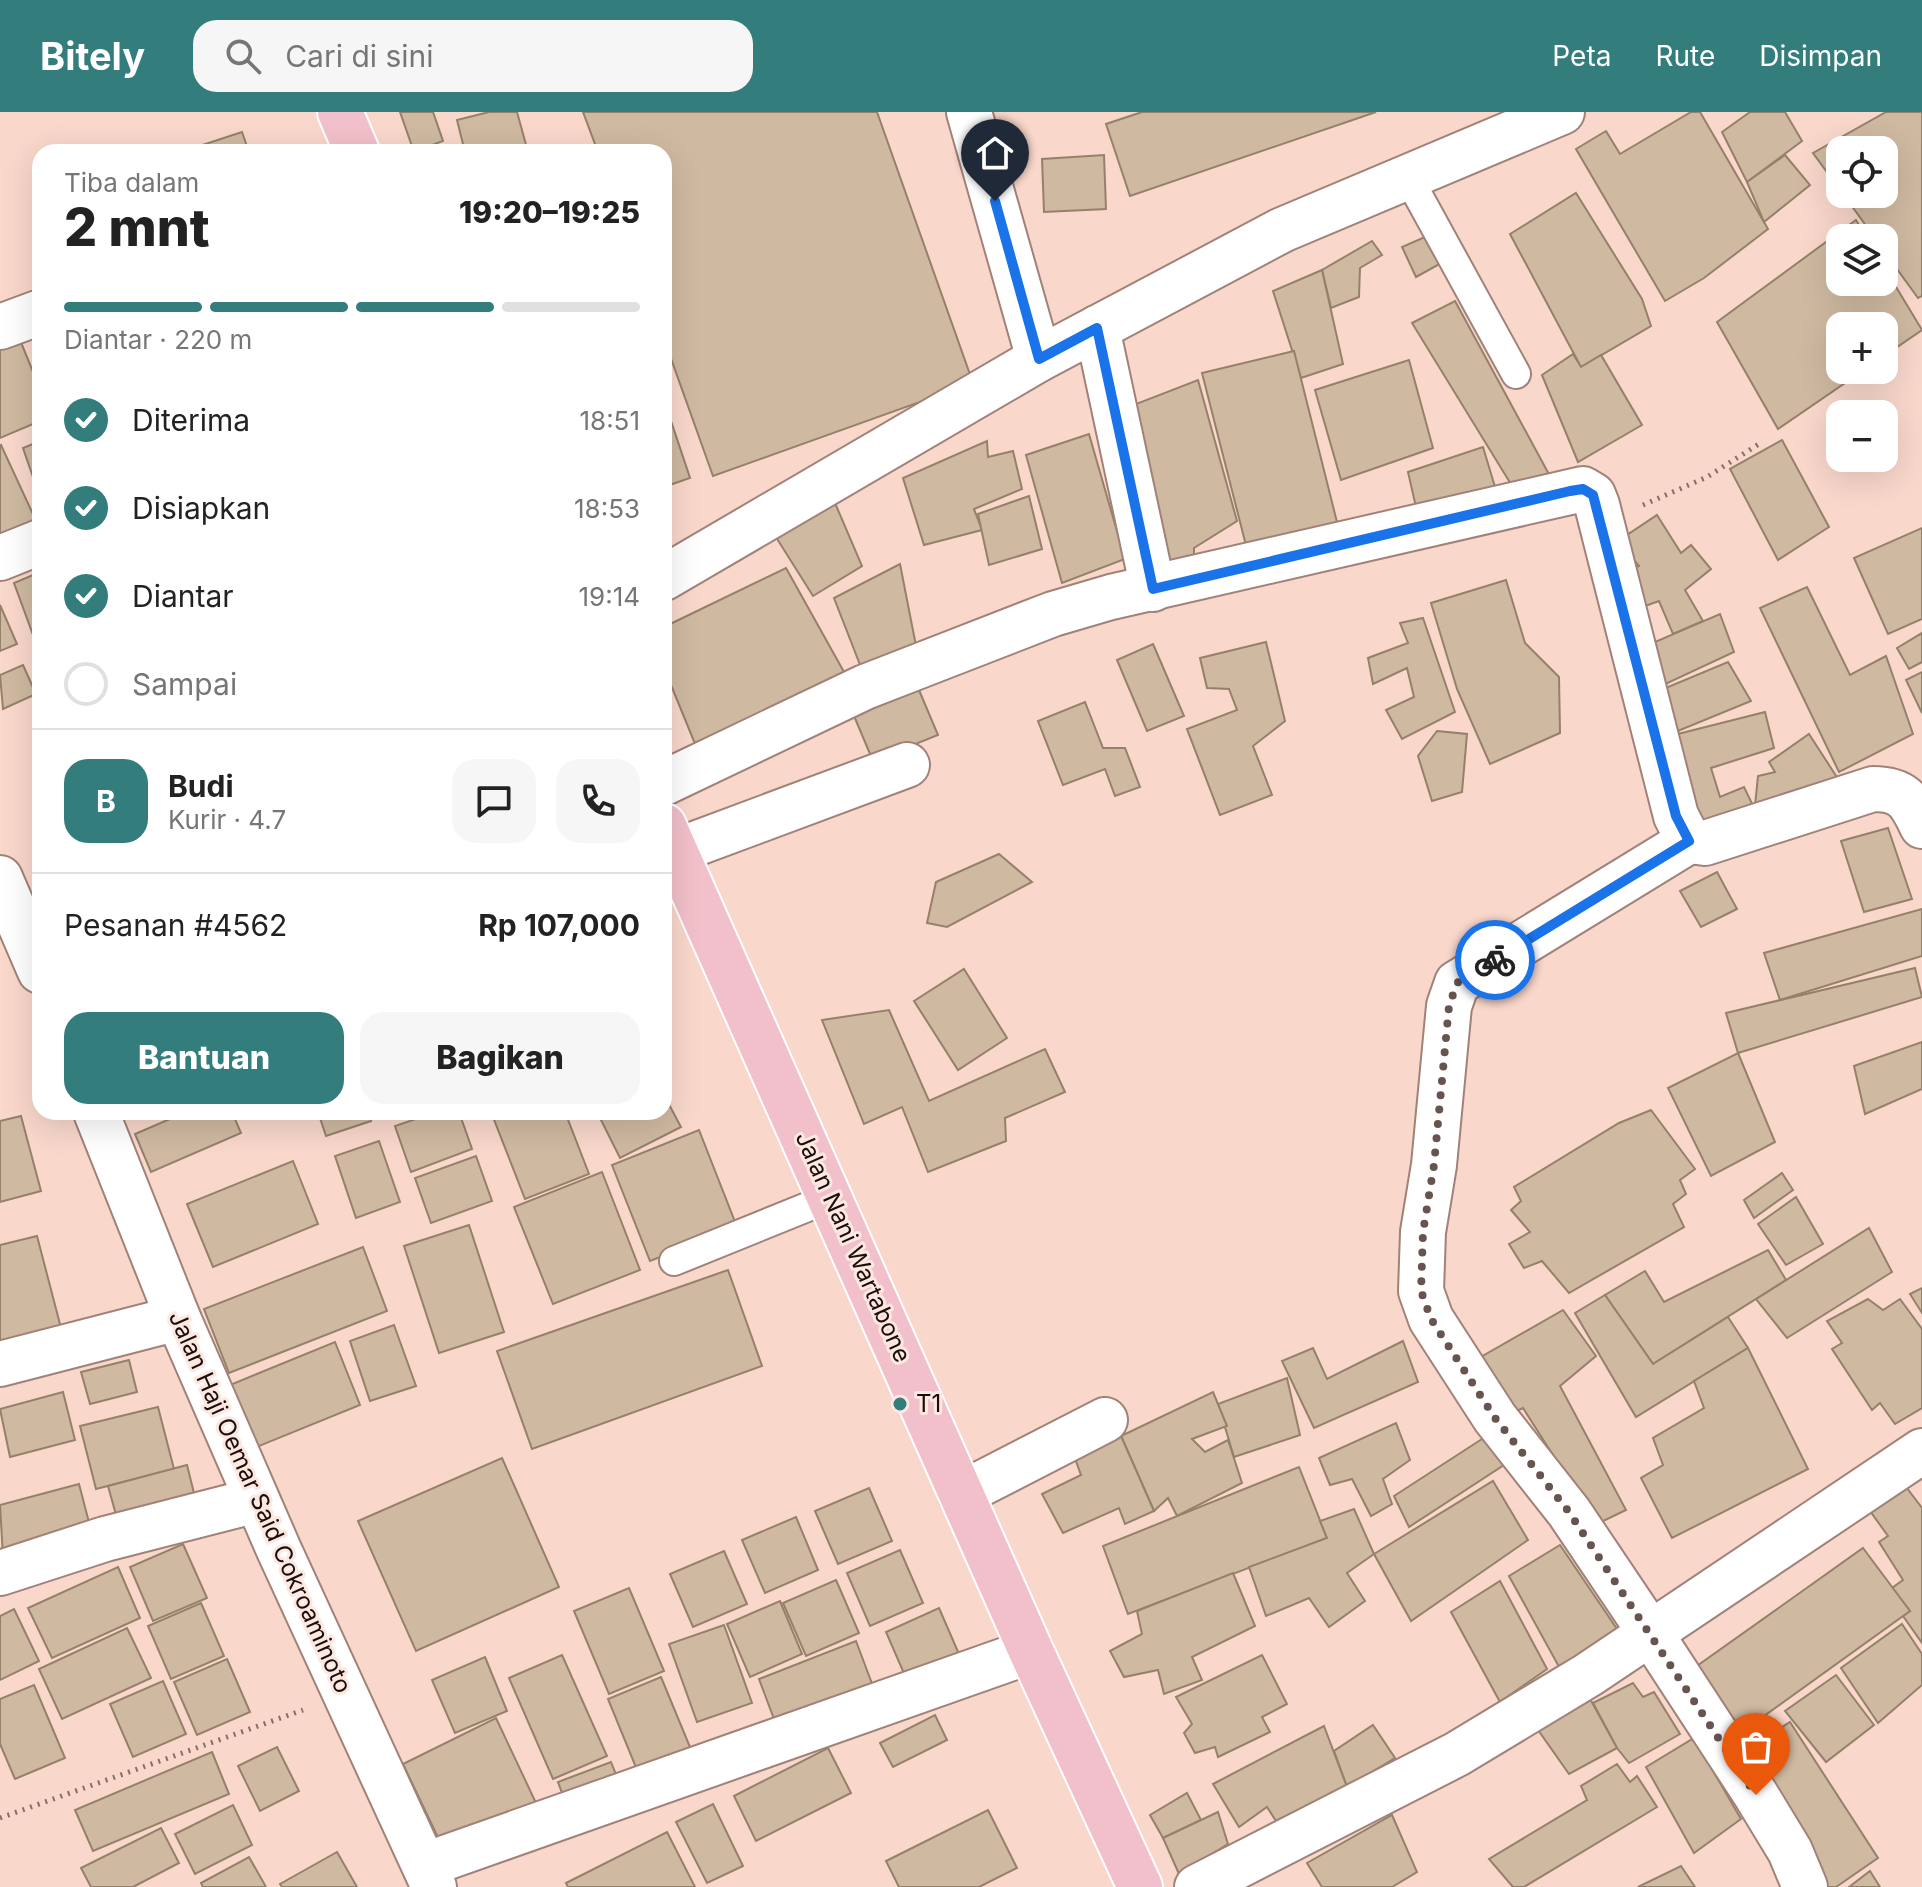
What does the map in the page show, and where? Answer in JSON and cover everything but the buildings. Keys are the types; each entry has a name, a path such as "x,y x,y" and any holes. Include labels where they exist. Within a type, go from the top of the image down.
{"main road":[{"path":"340,112 354,144"},
{"name":"Jalan Nani Wartabone","path":"672,842 1031,1651 1140,1887"}],"street":[{"path":"969,112 1039,359"},
{"path":"672,573 1039,359 1282,230 1562,112"},
{"path":"1097,328 1153,589"},
{"path":"672,779 865,687 1053,614 1583,489 1593,495 1599,514 1676,816 1689,841"},
{"path":"0,558 32,545"},
{"path":"672,837 907,765"},
{"path":"1805,1887 1790,1851 1756,1795 1649,1631 1569,1512 1495,1418 1431,1319 1421,1291 1423,1232 1434,1165 1449,1006 1457,983 1689,841 1705,843 1873,789 1900,792 1911,802 1922,826"},
{"path":"14,905 32,951"},
{"name":"Jalan Haji Oemar Said Cokroaminoto","path":"99,1120 178,1318 257,1500 430,1876"},
{"path":"0,1364 178,1318"},
{"path":"961,1494 1105,1420"},
{"path":"1197,1887 1457,1754 1588,1675 1649,1631 1922,1451"},
{"path":"0,1573 105,1539 257,1500"},
{"path":"430,1876 1031,1651"}],"lane":[{"path":"1409,179 1516,374"},
{"path":"674,1261 832,1197"}],"path":[{"path":"1599,514 1631,510 1670,495 1707,477 1762,442"},
{"path":"0,1818 345,1695"}],"way so far":[{"path":"1495,960 1457,983 1449,1006 1434,1165 1423,1232 1421,1291 1431,1319 1495,1418 1569,1512 1756,1795"}],"place":[{"name":"T1","path":"900,1404"}],"route":[{"path":"995,201 1039,359 1097,328 1153,589 1570,491 1583,489 1593,495 1676,816 1689,841 1495,960"}]}
